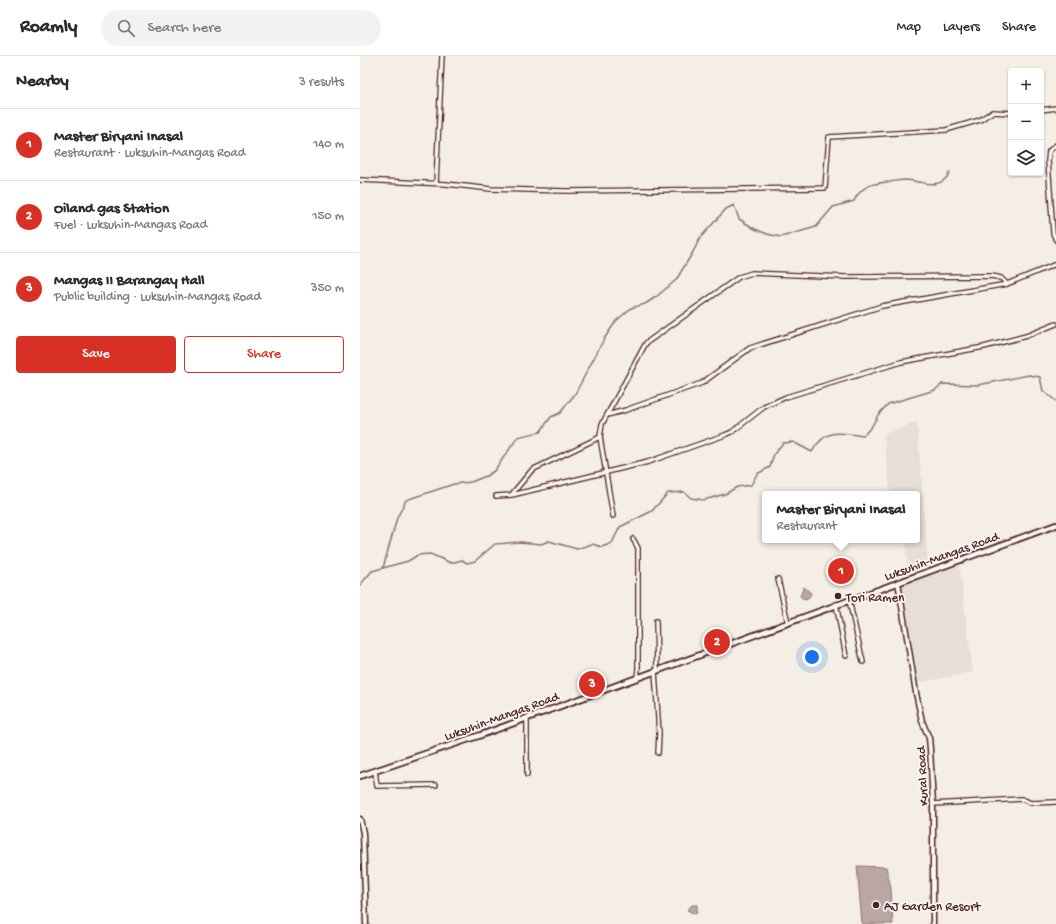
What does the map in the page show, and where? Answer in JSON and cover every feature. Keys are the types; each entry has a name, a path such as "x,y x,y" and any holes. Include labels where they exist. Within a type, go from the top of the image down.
{"main road":[{"name":"Luksuhin-Mangas Road","path":"360,776 788,624 836,604 1056,526"}],"street":[{"path":"436,183 442,56"},
{"path":"1044,110 1056,108"},
{"path":"360,180 436,183 491,189 566,191 825,188 829,137 946,130 980,120 992,112 1008,113"},
{"path":"1056,145 1049,151 1048,161 1053,233 1056,240"},
{"path":"607,414 696,385 750,348 882,306 1007,284 1056,264"},
{"path":"613,516 607,472 600,437 600,431 607,414 646,343 746,273 845,277 992,276 1001,278 1007,284"},
{"path":"496,496 512,495 648,462 725,435 764,407 786,397 901,362 984,347 1026,336 1056,324"},
{"path":"512,495 532,470 600,437"},
{"path":"634,539 638,548 637,678"},
{"path":"778,579 788,624"},
{"name":"Kural Road","path":"898,582 919,707 922,721 929,738 933,804 933,924"},
{"path":"849,600 863,662"},
{"path":"836,604 846,656"},
{"path":"656,621 656,670 659,734 658,753"},
{"path":"527,717 527,775"},
{"path":"375,771 377,786 436,785"},
{"path":"933,804 1022,799 1031,803 1056,802"},
{"path":"360,819 363,833 366,924"}],"shaded area":[{"path":"917,422 928,566 907,573 906,543 920,543 920,491 890,491 884,434"},
{"path":"959,564 973,672 918,683 901,582"},
{"path":"804,587 811,593 808,599 804,600 800,596"},
{"name":"AJ Garden Resort","path":"857,866 886,867 891,888 893,924 862,924"},
{"path":"692,905 697,905 697,913 695,914 687,910"}],"waterway":[{"path":"383,568 397,518 406,500 454,484 471,482 486,476 494,471 518,437 540,432 551,417 560,413 575,394 604,339 616,321 631,308 645,304 656,297 676,280 700,238 726,209 734,205 739,219 755,229 767,234 781,237 816,227 833,207 854,201 864,188 873,184 904,180 936,184 942,182 950,172"},
{"path":"360,585 372,571 408,561 418,555 430,554 451,563 462,560 467,563 475,561 495,544 520,542 541,544 549,541 577,549 592,544 602,547 612,543 620,527 652,511 668,493 684,492 691,498 704,500 725,494 737,487 751,485 757,474 770,467 774,454 783,443 793,442 812,452 817,444 828,435 847,433 863,436 888,404 935,390 942,384 978,385 1029,375 1040,377 1043,391 1056,401"}],"place":[{"name":"Master Biryani Inasal","path":"841,571"},
{"name":"Tori Ramen","path":"838,596"},
{"name":"Oiland gas Station","path":"717,642"},
{"name":"Mangas II Barangay Hall","path":"592,684"},
{"name":"AJ Garden Resort","path":"876,905"}]}
